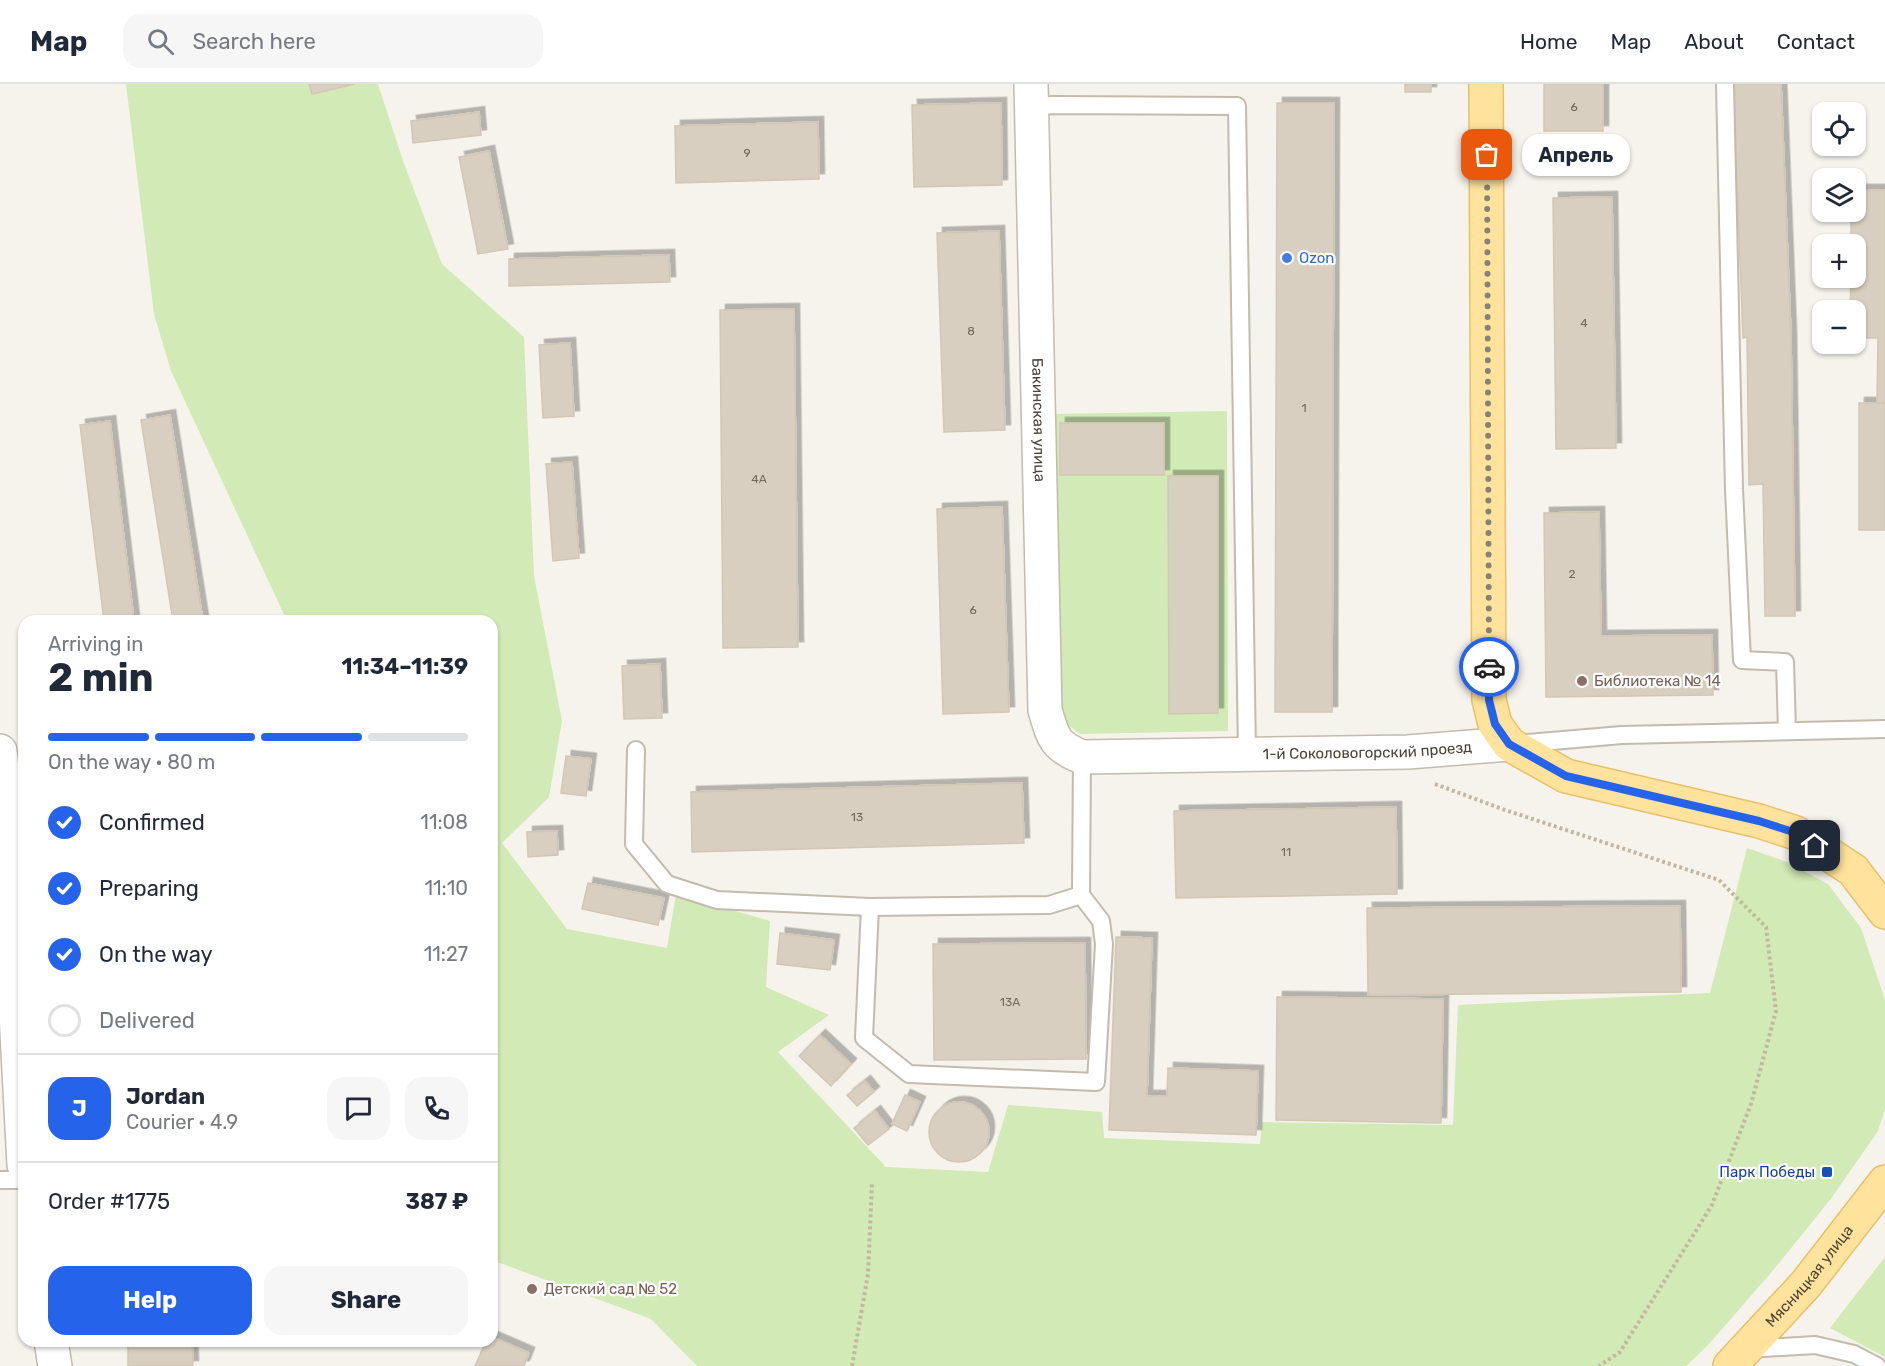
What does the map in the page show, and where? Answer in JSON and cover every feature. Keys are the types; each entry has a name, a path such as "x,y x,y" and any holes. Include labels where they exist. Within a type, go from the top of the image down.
{"main road":[{"path":"1486,84 1489,700 1502,734 1566,776 1759,821 1796,833 1853,870 1885,912"},
{"name":"Мясницкая улица","path":"1738,1358 1806,1284 1885,1182"}],"street":[{"name":"Бакинская улица","path":"1031,95 1046,710 1054,740 1074,754"},
{"name":"1-й Соколовогорский проезд","path":"1074,754 1408,752 1502,734"},
{"path":"0,751 4,786 18,1051"},
{"path":"52,1347 55,1366"}],"lane":[{"path":"1725,84 1734,489 1742,660 1785,662 1787,731"},
{"path":"1031,95 1053,105 1237,106 1247,754"},
{"name":"1-й Соколовогорский проезд","path":"1502,734 1622,735 1885,729"},
{"path":"636,750 634,844 668,884 717,900 870,907 1049,905 1081,895"},
{"path":"870,907 864,1038 909,1074 1096,1082 1104,945 1101,921 1081,895 1074,754"},
{"path":"0,1180 18,1180"},
{"path":"1738,1358 1815,1345 1854,1354 1877,1366"}],"path":[{"path":"1408,752 1427,782 1719,880 1766,927 1776,1011 1751,1104 1712,1205 1620,1352 1599,1366"},
{"path":"852,1366 868,1274 872,1184"}],"green space":[{"path":"126,84 378,84 403,161 442,264 524,337 534,576 562,721 549,797 502,843 567,929 667,948 676,894 770,921 766,987 829,1015 778,1052 886,1167 988,1172 1008,1105 1102,1112 1104,1138 1260,1144 1262,1122 1453,1125 1458,1005 1710,993 1747,848 1787,862 1828,884 1861,928 1885,1000 1885,1109 1878,1131 1830,1200 1770,1274 1708,1345 1686,1366 697,1366 651,1319 498,1262 498,615 284,615 171,371 154,314"},
{"path":"1227,411 1228,731 1080,734 1067,724 1057,705 1052,414"},
{"path":"1885,1257 1885,1357 1830,1328"}],"building":[{"path":"309,84 355,84 312,94"},
{"path":"1405,84 1431,84 1431,92 1405,92"},
{"path":"1544,84 1603,84 1603,131 1544,131"},
{"path":"1733,84 1781,84 1791,336 1795,616 1765,616 1763,484 1749,485 1747,337 1743,338"},
{"path":"1001,103 1002,185 914,187 912,105"},
{"path":"1277,103 1334,103 1332,712 1275,712"},
{"path":"479,112 481,135 413,143 411,121"},
{"path":"818,122 819,179 676,183 675,126"},
{"path":"489,151 508,249 478,254 459,157"},
{"path":"1866,190 1885,190 1885,403 1877,403 1878,338 1866,338 1866,300 1850,300 1851,288 1866,288 1866,234 1851,234 1851,222 1866,222"},
{"path":"1612,197 1616,448 1556,449 1553,198"},
{"path":"999,231 1005,430 944,432 937,233"},
{"path":"669,255 670,282 509,286 509,259"},
{"path":"794,309 798,647 723,648 720,310"},
{"path":"570,343 574,416 543,418 539,345"},
{"path":"1859,403 1885,403 1885,530 1859,530"},
{"path":"170,415 202,615 172,615 141,420"},
{"path":"110,421 133,615 103,615 80,425"},
{"path":"1060,423 1164,423 1164,475 1060,475"},
{"path":"572,462 579,558 553,561 546,464"},
{"path":"1168,476 1218,476 1218,713 1169,714"},
{"path":"1002,507 1009,712 943,714 937,509"},
{"path":"1599,512 1601,636 1712,635 1713,695 1546,697 1544,513"},
{"path":"660,664 662,718 624,719 622,666"},
{"path":"566,756 591,759 586,796 561,793"},
{"path":"1022,783 1024,843 692,852 691,792"},
{"path":"1396,807 1397,894 1176,898 1174,811"},
{"path":"557,831 558,855 528,857 527,832"},
{"path":"588,883 664,898 658,925 582,909"},
{"path":"1680,906 1681,992 1368,995 1367,908"},
{"path":"780,933 834,940 830,970 777,964"},
{"path":"1116,937 1152,938 1147,1096 1167,1096 1168,1068 1258,1071 1256,1135 1109,1130"},
{"path":"1085,943 1086,1059 934,1060 933,944"},
{"path":"1277,997 1443,999 1441,1123 1276,1120"},
{"path":"820,1035 851,1064 831,1086 799,1056"},
{"path":"865,1081 874,1092 857,1106 847,1095"},
{"path":"905,1095 920,1102 907,1131 892,1124"},
{"path":"959,1102 976,1107 984,1115 989,1132 984,1149 976,1157 959,1162 942,1157 934,1149 929,1132 934,1115 942,1107"},
{"path":"875,1111 889,1129 868,1145 854,1128"},
{"path":"498,1340 529,1353 524,1366 475,1366 483,1347 498,1347"},
{"path":"128,1347 192,1347 193,1366 128,1366"}],"way so far":[{"path":"1487,155 1489,667"}],"place":[{"name":"Апрель","path":"1487,155"},
{"name":"Ozon","path":"1287,258"},
{"name":"Библиотека № 14","path":"1582,681"},
{"name":"Парк Победы","path":"1827,1172"},
{"name":"Детский сад № 52","path":"532,1289"}],"route":[{"path":"1489,667 1489,700 1495,724 1509,744 1566,776 1759,821 1796,833 1815,846"}]}
